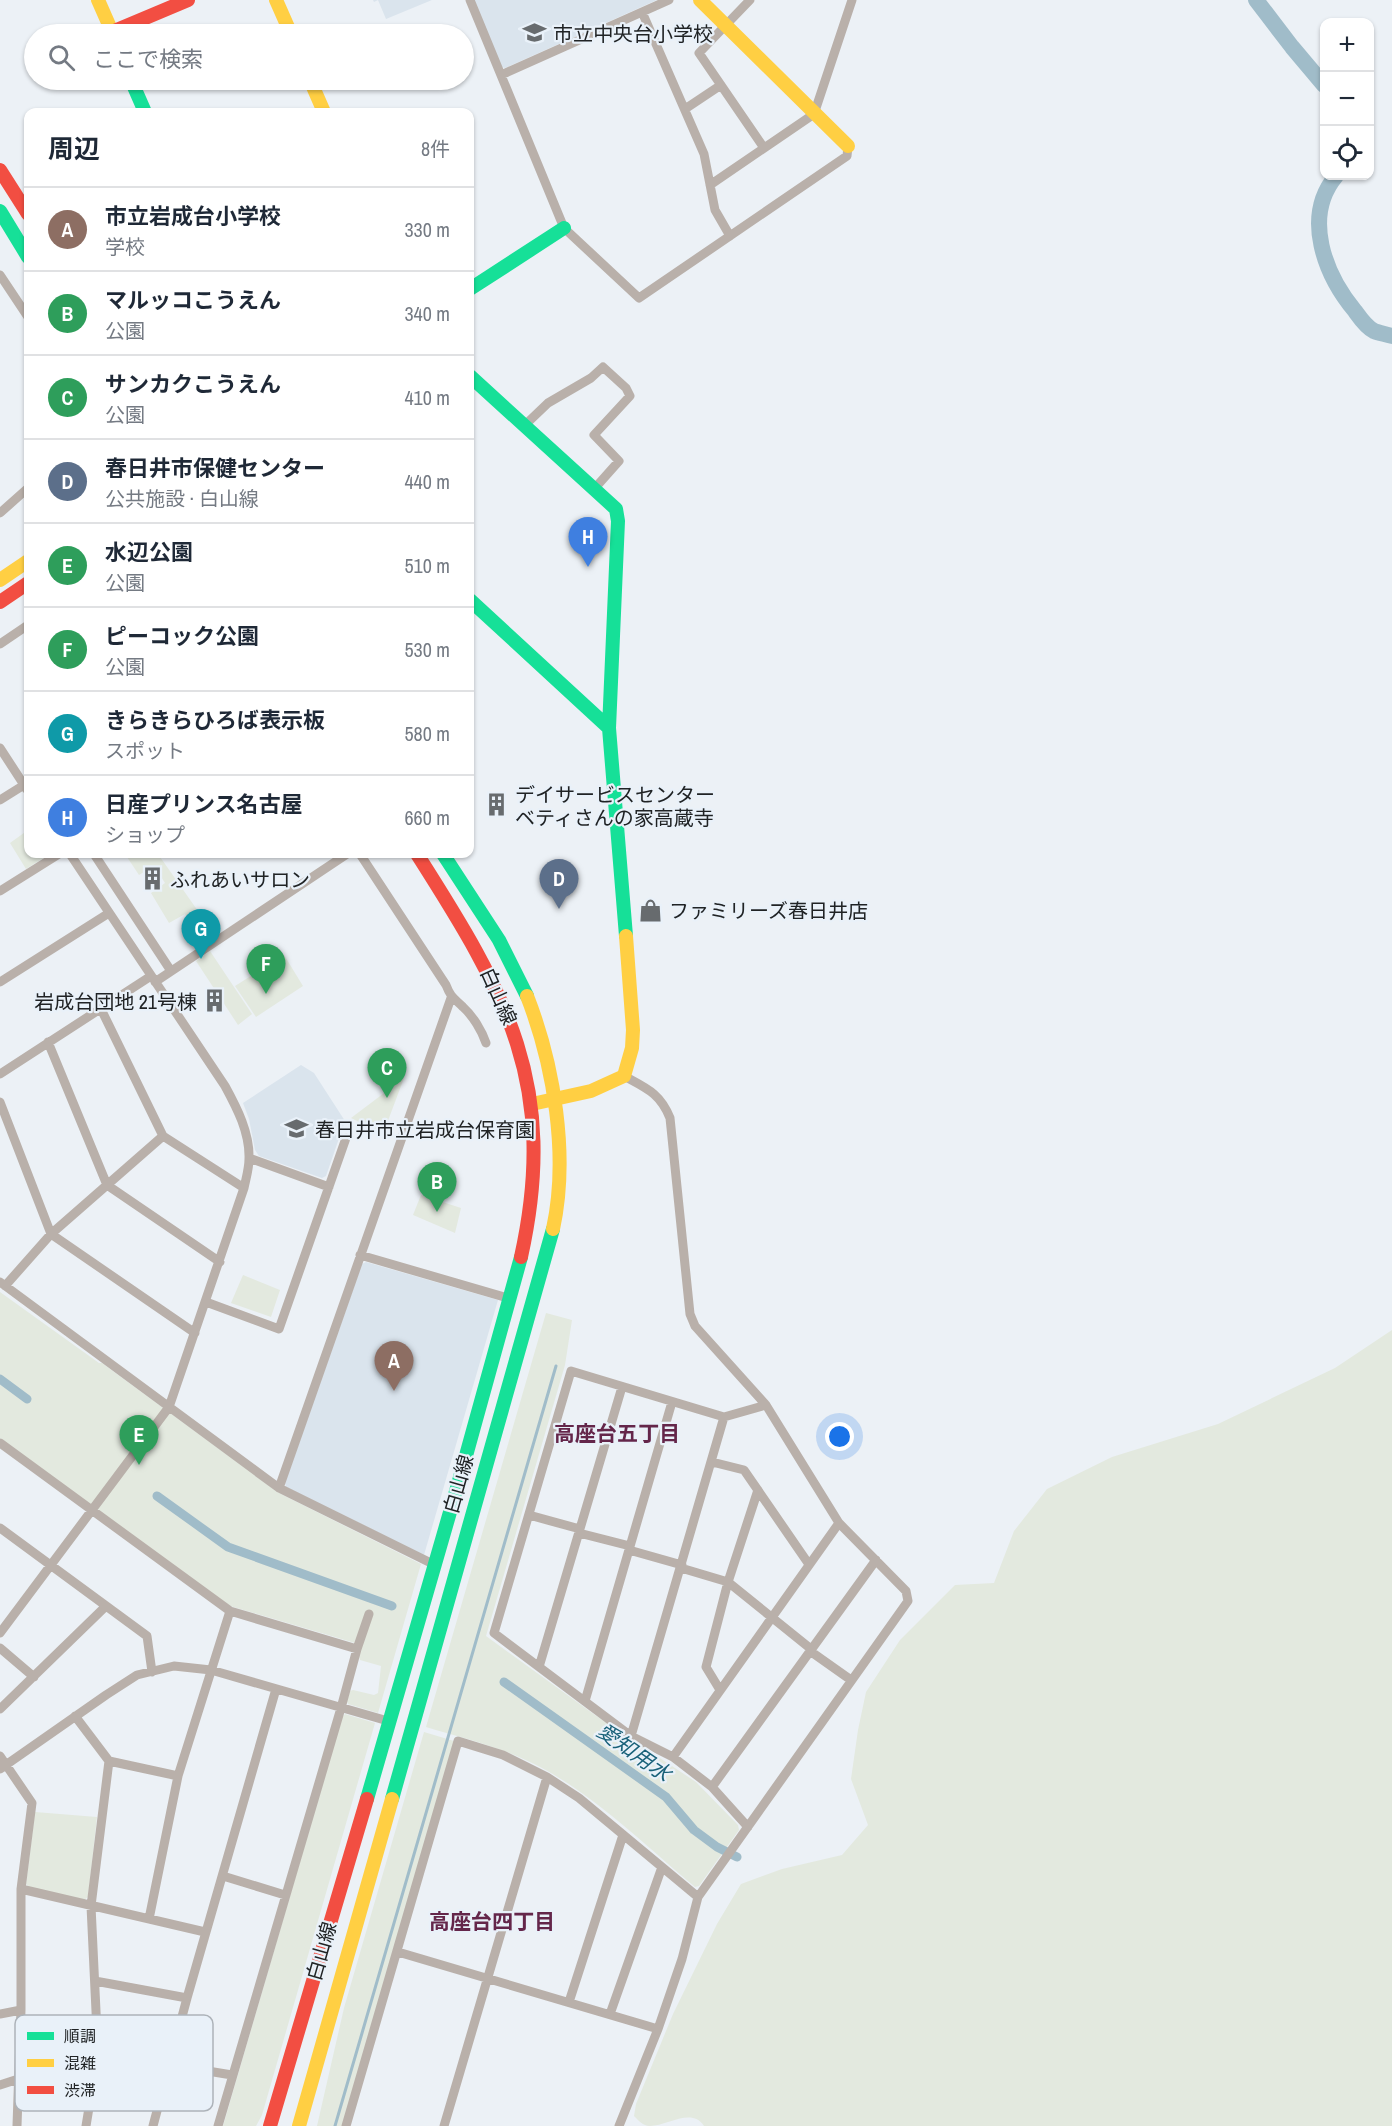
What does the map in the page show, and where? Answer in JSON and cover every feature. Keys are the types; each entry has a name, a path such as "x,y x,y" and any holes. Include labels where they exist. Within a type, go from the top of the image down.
{"street":[{"path":"98,0 108,24"},
{"path":"133,24 188,0"},
{"path":"276,0 287,24"},
{"path":"470,0 564,228 639,298 848,156 848,146 700,0"},
{"path":"501,75 669,0"},
{"path":"750,0 699,53 764,148"},
{"path":"710,185 814,114 852,0"},
{"path":"642,12 704,154 715,210 730,236"},
{"path":"685,109 721,86"},
{"path":"135,90 143,108"},
{"path":"314,90 322,108"},
{"path":"0,170 24,208"},
{"path":"0,211 24,250"},
{"path":"474,286 564,228"},
{"path":"0,274 24,311"},
{"path":"525,425 548,403 591,378 603,367 626,388 630,396 594,435 619,461 595,488"},
{"path":"474,380 595,488 616,509 618,521 609,728 633,1030 632,1047 624,1076 610,1085 554,1101 532,1104"},
{"path":"0,513 24,492"},
{"path":"0,580 24,564"},
{"path":"0,602 24,586"},
{"path":"474,604 609,728"},
{"path":"0,644 24,628"},
{"path":"0,748 24,785"},
{"path":"0,800 24,789"},
{"path":"0,891 53,858"},
{"path":"0,1633 169,1407 244,1188 249,1158 245,1133 236,1106 73,858"},
{"path":"97,858 171,971"},
{"path":"0,1074 101,1009 171,971 341,858"},
{"path":"363,858 446,985 451,998 464,1008 486,1043"},
{"name":"白山線","path":"270,2126 435,1565 511,1299 531,1216 536,1159 532,1104 517,1039 480,952 420,858"},
{"name":"白山線","path":"299,2126 554,1224 558,1157 554,1101 540,1032 528,996 500,941 446,858"},
{"path":"0,982 109,913"},
{"path":"279,1488 451,998"},
{"path":"101,1009 163,1136 244,1188"},
{"path":"48,1042 107,1185 220,1262"},
{"path":"619,2126 658,2029 682,1959 698,1897 908,1601 906,1591 839,1522 766,1405 695,1326 690,1314 670,1118 664,1103 653,1092 624,1076"},
{"path":"0,1101 51,1234 195,1333"},
{"path":"163,1136 51,1234 3,1284 279,1488 435,1565"},
{"path":"206,1302 279,1329 346,1138"},
{"path":"249,1158 329,1187"},
{"path":"360,1255 511,1299"},
{"path":"748,1827 712,1787 673,1757 631,1736 494,1634 571,1371 724,1417 766,1405"},
{"path":"539,1667 622,1387"},
{"path":"585,1701 672,1402"},
{"path":"631,1736 724,1417"},
{"path":"0,1443 230,1611 357,1649"},
{"path":"712,1462 744,1470 808,1563"},
{"path":"720,1690 706,1667 728,1582 758,1490"},
{"path":"529,1515 728,1582 851,1680"},
{"path":"673,1757 839,1522"},
{"path":"0,1528 147,1636 152,1672"},
{"path":"712,1787 876,1560"},
{"path":"0,1709 106,1606"},
{"path":"149,1919 178,1776 230,1611"},
{"path":"218,2126 369,1614"},
{"path":"0,1648 34,1677"},
{"path":"3,1767 137,1675 174,1666 212,1670 388,1721"},
{"path":"182,2015 276,1689"},
{"path":"75,1716 109,1761 178,1776"},
{"path":"346,2126 458,1741 503,1755 547,1777 579,1798 698,1897"},
{"path":"0,1756 3,1767 32,1803 21,1890 21,2015"},
{"path":"96,2015 91,1906 109,1761"},
{"path":"444,2126 547,1777"},
{"path":"569,2002 623,1835"},
{"path":"610,2014 662,1867"},
{"path":"223,1876 285,1895"},
{"path":"21,1890 206,1932"},
{"path":"398,1952 658,2029"},
{"path":"95,1981 187,1998"},
{"path":"0,2014 21,2010"},
{"path":"213,2072 232,2075"},
{"path":"0,2085 15,2080"},
{"path":"17,2126 18,2111"},
{"path":"86,2126 88,2111"},
{"path":"153,2126 157,2111"}],"shaded area":[{"path":"378,0 432,0 386,19"},
{"name":"市立中央台小学校","path":"473,0 657,0 505,68 501,67"},
{"path":"24,833 24,858 44,858 26,869 10,843"},
{"path":"128,858 161,858 212,931 200,938 185,914 169,923 151,893 165,883 154,866 139,875"},
{"path":"210,951 252,1014 238,1025 196,961"},
{"path":"284,955 303,986 256,1017 235,986"},
{"name":"春日井市立岩成台保育園","path":"301,1065 314,1073 345,1121 326,1176 322,1178 259,1156 255,1150 249,1119 243,1103"},
{"path":"404,1078 383,1134 351,1118"},
{"path":"421,1195 461,1208 455,1233 413,1215"},
{"path":"366,1262 498,1300 424,1555 286,1487 285,1483 362,1264"},
{"path":"243,1275 280,1290 271,1317 231,1303"},
{"path":"0,1292 102,1363 279,1493 421,1564 378,1713 348,1704 347,1701 350,1691 353,1690 374,1695 378,1693 381,1666 360,1660 355,1643 230,1606 0,1438"},
{"path":"546,1313 572,1320 565,1365 486,1636 595,1715 696,1782 738,1825 739,1830 699,1886 695,1887 603,1808 563,1780 500,1749 426,1727"},
{"path":"1392,1330 1392,2126 704,2126 693,2118 686,2118 647,2126 637,2119 634,2116 636,2104 673,2014 717,1924 741,1884 782,1869 842,1855 868,1825 851,1779 858,1730 866,1692 900,1640 955,1585 994,1583 1014,1531 1047,1489 1112,1457 1218,1424 1335,1368"},
{"path":"345,1714 375,1723 262,2115 256,2126 223,2126 342,1717"},
{"path":"424,1732 454,1741 343,2126 317,2126 344,2008"},
{"path":"35,1812 97,1817 88,1897 84,1900 29,1887 26,1884"}],"waterway":[{"path":"1256,0 1320,80"},
{"path":"1334,180 1320,209 1321,245 1327,263 1344,297 1363,322 1374,331 1392,336"},
{"path":"335,2126 556,1366"},
{"name":"愛知用水","path":"0,1379 27,1399"},
{"name":"愛知用水","path":"157,1496 228,1547 392,1606"},
{"name":"愛知用水","path":"504,1682 666,1797 694,1830 717,1847 737,1857"}],"traffic: fast":[{"path":"135,90 143,108"},
{"path":"0,211 24,250"},
{"path":"474,286 564,228"},
{"path":"474,380 616,509 618,521 609,728 626,936"},
{"path":"474,604 609,728"},
{"path":"446,858 499,940 527,996"},
{"path":"392,1799 553,1229"},
{"path":"367,1799 521,1257"}],"traffic: slow":[{"path":"98,0 109,24"},
{"path":"276,0 287,24"},
{"path":"700,0 848,146"},
{"path":"314,90 322,108"},
{"path":"0,580 24,564"},
{"path":"532,1104 591,1091 624,1076 632,1048 633,1030 626,936"},
{"path":"527,996 545,1051 556,1111 559,1172 558,1201 553,1229"},
{"path":"299,2126 392,1799"}],"traffic: jam":[{"path":"131,24 188,0"},
{"path":"0,170 24,208"},
{"path":"0,602 24,586"},
{"path":"420,858 477,952 499,998 517,1044 529,1091 533,1141 531,1196 521,1257"},
{"path":"270,2126 367,1799"}],"place":[{"name":"市立中央台小学校","path":"535,33"},
{"name":"日産プリンス名古屋","path":"588,567"},
{"name":"デイサービスセンター ベティさんの家高蔵寺","path":"497,805"},
{"name":"ふれあいサロン","path":"152,879"},
{"name":"春日井市保健センター","path":"559,909"},
{"name":"ファミリーズ春日井店","path":"651,910"},
{"name":"きらきらひろば表示板","path":"201,959"},
{"name":"ピーコック公園","path":"266,994"},
{"name":"岩成台団地 21号棟","path":"215,1001"},
{"name":"サンカクこうえん","path":"387,1098"},
{"name":"春日井市立岩成台保育園","path":"297,1129"},
{"name":"マルッコこうえん","path":"437,1212"},
{"name":"市立岩成台小学校","path":"394,1391"},
{"name":"水辺公園","path":"139,1465"}],"district":[{"name":"高座台五丁目","path":"617,1433"},
{"name":"高座台四丁目","path":"492,1921"}]}
